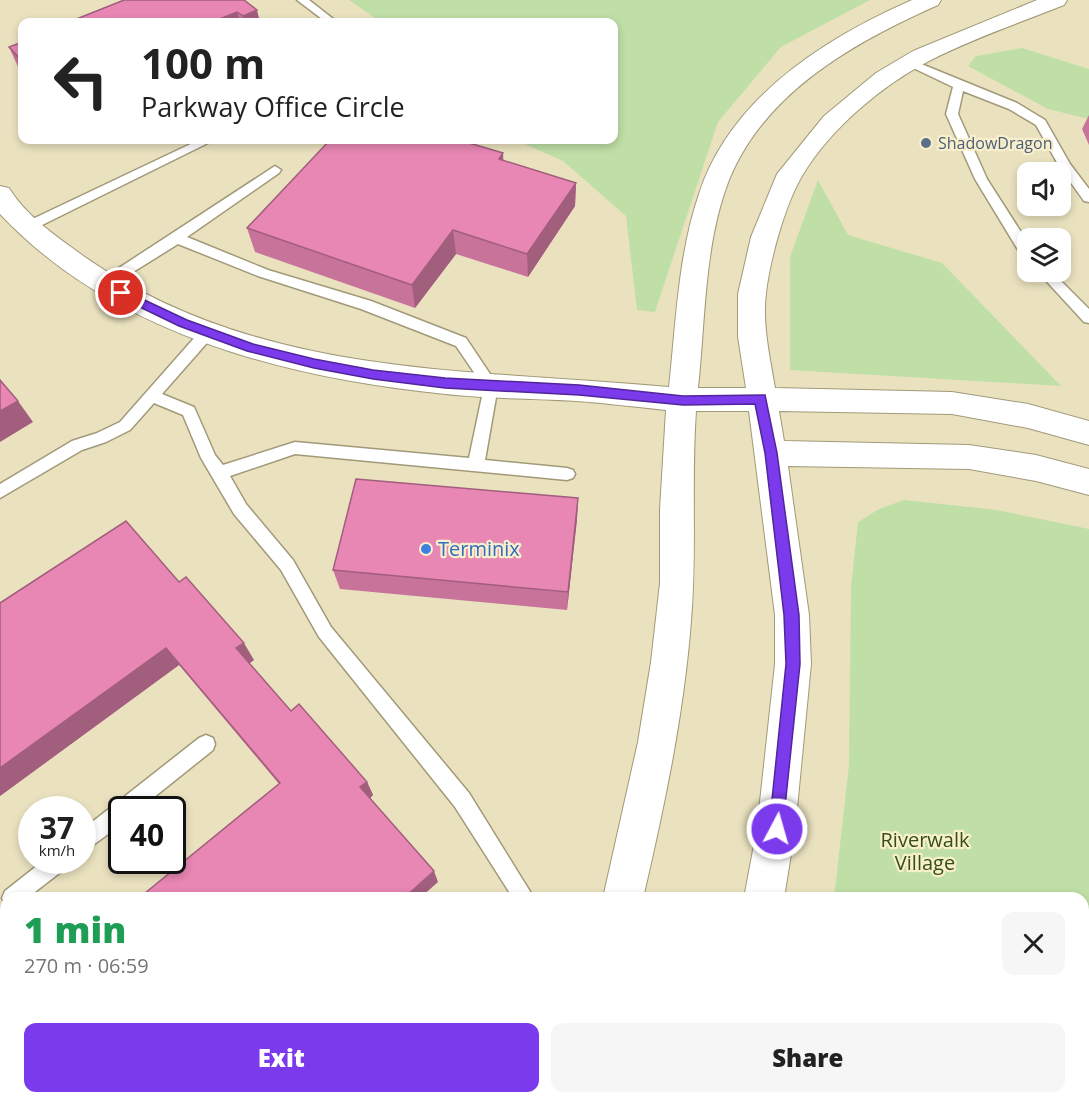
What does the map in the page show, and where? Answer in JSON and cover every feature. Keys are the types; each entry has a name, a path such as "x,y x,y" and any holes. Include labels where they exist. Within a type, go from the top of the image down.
{"street":[{"path":"624,892 672,651 678,580 676,532 683,400 705,217 726,158 739,138 766,106 806,69 841,44 880,21 930,0"},
{"path":"765,892 777,829 793,664 792,615 771,453 760,399 752,337 752,294 757,263 771,214 790,174 832,121 884,78 909,62 1056,0"},
{"path":"0,194 8,207 27,227 56,251 104,284 155,311 208,332 251,347 314,364 384,375 491,386 579,390 683,400 760,399 952,403 1028,416 1089,433"},
{"path":"771,453 969,457 1036,468 1089,482"}],"lane":[{"path":"302,0 327,18"},
{"path":"909,62 1013,106 1041,123 1065,166 1089,198"},
{"path":"959,85 952,114 981,179 1017,237"},
{"path":"27,227 200,144"},
{"path":"104,284 177,238 275,170"},
{"path":"177,238 263,273 366,305 461,342 491,386 476,465"},
{"path":"1054,282 1089,318"},
{"path":"0,492 77,445 101,438 125,426 208,332"},
{"path":"152,396 189,411 209,458 240,510 287,565 325,632 462,800 518,892"},
{"path":"220,473 271,454 295,448 567,474"},
{"path":"141,796 206,744"},
{"path":"96,832 108,822"},
{"path":"20,892 42,874"}],"green space":[{"path":"349,0 870,0 781,47 718,122 655,312 637,310 626,216 563,161 525,144 618,144 618,18 375,18"},
{"path":"1022,48 1089,69 1089,119 1048,109 968,66 976,56"},
{"path":"818,180 848,235 942,263 1061,386 790,370 790,257"},
{"name":"Riverwalk Village","path":"904,500 997,510 1089,529 1089,892 835,892 849,765 851,587 858,522 879,509"}],"building":[{"path":"124,0 244,0 257,10 243,16 237,12 222,18 79,18"},
{"path":"18,44 18,57 9,47"},
{"path":"326,144 473,144 503,153 499,159 576,183 527,254 453,230 412,285 247,228"},
{"path":"0,380 18,401 0,411"},
{"path":"356,479 578,498 568,592 333,570"},
{"path":"126,521 179,582 186,577 244,643 236,648 291,711 299,704 367,782 360,787 434,871 411,892 146,892 168,874 186,874 186,860 280,783 166,648 0,768 0,603"}],"place":[{"name":"ShadowDragon","path":"926,143"},
{"name":"Terminix","path":"426,549"}],"route":[{"path":"121,293 183,323 251,347 314,364 373,374 445,383 579,390 683,400 760,399 771,453 778,524 792,615 793,664 777,829"}]}
